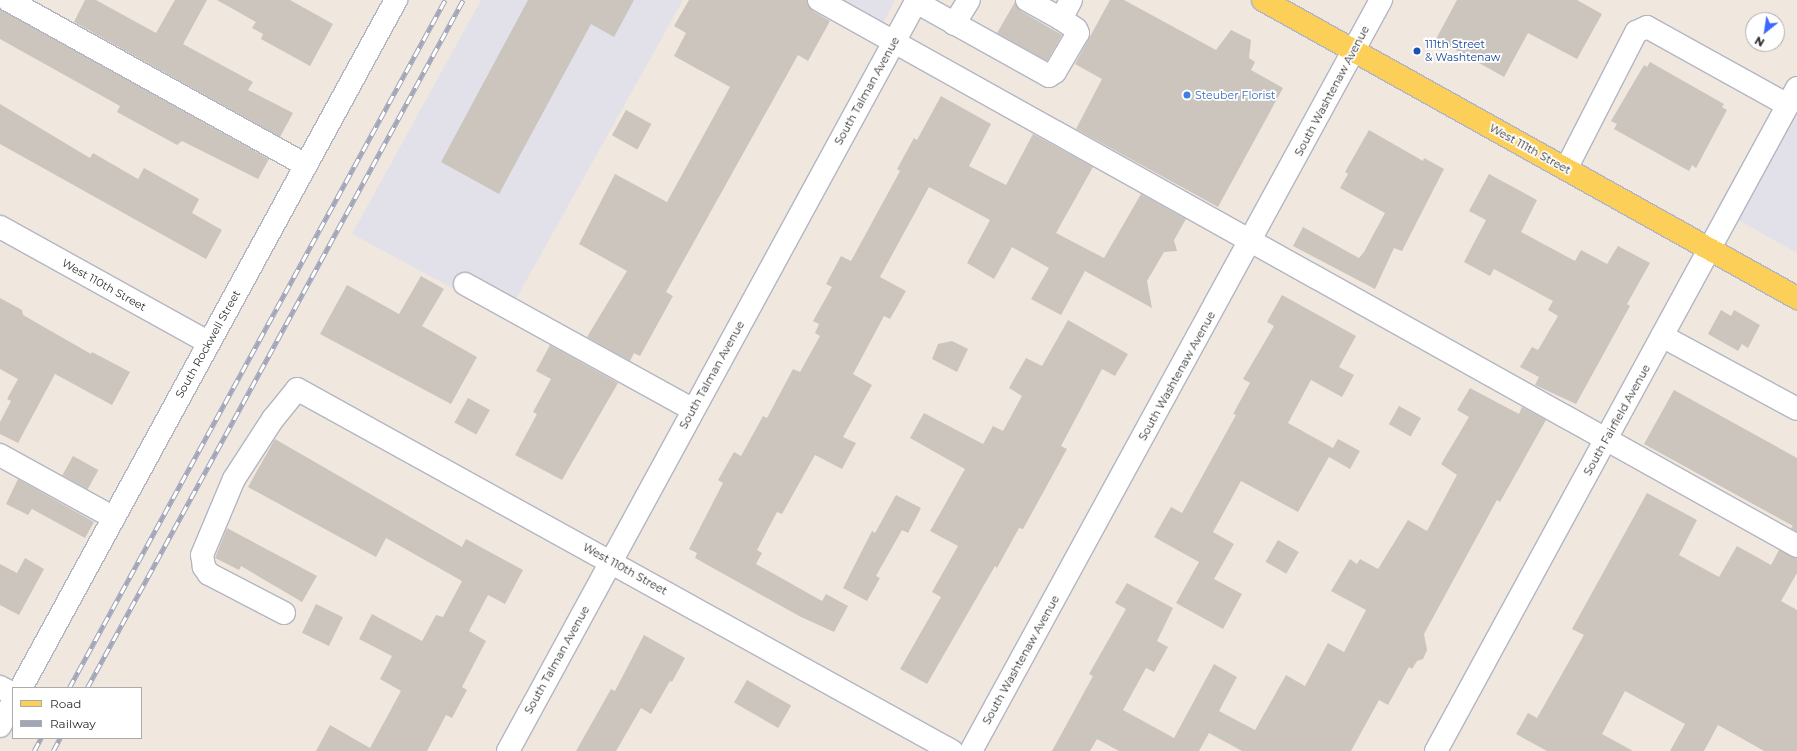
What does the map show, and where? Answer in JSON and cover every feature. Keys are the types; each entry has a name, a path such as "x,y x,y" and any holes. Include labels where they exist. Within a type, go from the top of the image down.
{"main road":[{"name":"West 111th Street","path":"1263,0 1797,298"}],"street":[{"path":"8,0 306,165"},
{"name":"South Rockwell Street","path":"22,687 396,0"},
{"path":"819,0 1797,546"},
{"path":"954,24 968,0"},
{"path":"917,1 954,24 1048,76 1055,72 1078,33 1076,29 1061,19 1027,0"},
{"path":"1061,19 1071,0"},
{"name":"South Washtenaw Avenue","path":"972,751 1381,0"},
{"name":"South Talman Avenue","path":"508,751 917,1"},
{"path":"1566,169 1636,32 1648,27 1792,97"},
{"name":"South Fairfield Avenue","path":"1436,751 1792,97"},
{"name":"West 110th Street","path":"0,227 209,343"},
{"path":"465,284 693,410"},
{"path":"1662,336 1797,409"},
{"name":"West 110th Street","path":"284,613 209,574 204,567 202,555 234,479 273,419 297,389 952,751"},
{"path":"0,455 114,518"},
{"path":"0,687 12,693"},
{"path":"0,726 12,704"}],"shaded area":[{"path":"481,0 683,0 506,317 352,234"},
{"path":"802,0 895,0 874,40"},
{"path":"1786,85 1797,91 1797,253 1717,208"}],"building":[{"path":"85,0 96,0 156,33 175,0 207,0 183,44 253,82 248,90 293,113 280,137 74,22"},
{"path":"217,0 290,0 333,24 310,66 261,39 263,34 252,28 256,22"},
{"path":"528,0 634,0 614,37 591,24 499,194 441,162"},
{"path":"689,0 807,0 813,11 830,21 808,61 798,55 666,292 673,296 640,356 634,353 630,361 587,337 627,271 579,244 615,174 667,202 730,87 674,56 686,33 674,26"},
{"name":"Steuber Florist","path":"1110,0 1124,0 1216,50 1231,30 1251,40 1249,58 1255,62 1251,70 1283,88 1218,207 1076,129 1102,79 1075,64"},
{"path":"1457,0 1577,0 1602,14 1577,59 1528,33 1504,77 1436,39"},
{"path":"1015,2 1021,11 1062,35 1047,61 997,33"},
{"path":"0,9 269,159 258,179 182,141 177,145 117,112 120,106 0,39"},
{"path":"1650,62 1724,104 1722,107 1727,110 1696,168 1692,165 1689,171 1614,129 1617,124 1611,121 1644,65 1647,67"},
{"path":"941,96 991,124 969,166 1006,185 1033,134 1093,167 1056,233 1104,258 1141,194 1186,219 1174,240 1177,251 1164,252 1147,281 1152,308 1085,271 1061,315 1031,299 1049,268 1012,247 994,279 967,263 990,220 929,187 880,277 906,291 890,319 884,316 853,374 872,385 843,437 856,443 842,469 815,455 782,514 777,512 757,550 762,553 756,564 822,601 826,594 848,606 834,632 801,617 695,558 697,553 689,549 723,483 718,480 734,452 741,456 763,416 767,418 793,369 800,372 820,336 815,333 819,324 813,321 832,287 826,284 841,256 851,261 900,171 897,169 914,138 917,140"},
{"path":"0,104 90,158 93,153 138,179 144,168 199,199 192,213 222,230 206,259 0,144"},
{"path":"626,110 651,124 637,149 612,135"},
{"path":"1369,130 1423,161 1424,158 1444,169 1402,251 1394,248 1375,289 1293,246 1303,227 1359,258 1364,252 1385,213 1340,188 1348,174 1345,172"},
{"path":"1489,174 1537,200 1521,232 1575,261 1581,250 1607,264 1618,246 1650,263 1627,304 1630,306 1576,404 1535,385 1539,377 1520,367 1532,347 1538,350 1558,316 1548,310 1553,301 1494,269 1490,276 1464,262 1486,220 1469,211"},
{"path":"421,276 444,289 422,326 477,357 451,404 320,334 347,285 399,314"},
{"path":"1282,295 1356,336 1339,367 1354,375 1342,397 1311,380 1288,423 1333,448 1338,439 1360,451 1350,469 1329,457 1298,512 1241,481 1213,532 1234,544 1214,579 1242,594 1223,629 1176,603 1199,562 1154,537 1171,507 1182,513 1236,415 1233,414 1250,383 1243,379 1274,326 1267,322"},
{"path":"0,298 22,310 23,315 91,354 92,352 130,372 112,405 55,374 18,443 0,434 0,422 11,401 7,399 18,379 0,369"},
{"path":"1721,310 1731,316 1734,310 1760,325 1748,348 1742,344 1738,351 1708,334"},
{"path":"1068,320 1128,354 1115,376 1102,369 1061,446 1067,449 1023,529 1019,528 997,568 995,566 927,684 900,669 941,597 932,592 958,546 930,531 965,469 910,438 924,413 983,444 993,426 1003,431 1022,396 1009,388 1026,358 1042,366"},
{"path":"952,341 968,349 957,372 932,359 938,344"},
{"path":"550,345 618,383 562,480 515,455 537,414 533,412 551,379 536,371"},
{"path":"1470,388 1519,414 1522,407 1546,420 1500,502 1497,500 1424,634 1427,650 1423,659 1417,661 1412,669 1409,667 1388,705 1379,700 1351,751 1242,751 1209,733 1199,751 1119,751 1097,739 1090,751 1052,751 1093,676 1089,674 1126,609 1115,603 1127,583 1173,608 1157,641 1168,647 1154,672 1146,668 1123,710 1174,738 1214,664 1237,677 1219,711 1255,730 1286,675 1305,686 1328,643 1344,652 1366,610 1331,591 1350,559 1357,564 1360,559 1378,569 1408,520 1427,531 1457,475 1441,464 1469,417 1457,410"},
{"path":"1674,390 1797,458 1797,532 1791,528 1793,526 1644,444"},
{"path":"468,398 490,410 476,435 454,422"},
{"path":"1399,406 1421,418 1411,436 1389,424"},
{"path":"275,439 462,547 466,539 523,570 505,604 488,595 469,631 486,641 462,687 467,690 452,718 446,715 427,751 316,751 330,725 370,748 401,691 380,679 392,656 359,639 372,614 422,641 436,615 443,617 462,581 386,538 376,557 248,487"},
{"path":"73,456 98,470 88,489 62,475"},
{"path":"18,479 94,522 85,538 32,509 28,515 6,504"},
{"path":"1647,493 1697,520 1679,555 1719,577 1737,546 1771,565 1779,550 1797,558 1797,573 1781,601 1797,610 1797,751 1764,751 1718,725 1704,751 1670,751 1685,724 1625,691 1602,734 1633,751 1547,751 1516,734 1528,713 1537,718 1584,635 1572,629"},
{"path":"896,495 921,508 908,533 902,530 876,576 880,578 867,601 843,588 872,531 875,533"},
{"path":"227,528 317,576 302,602 241,566 239,570 215,558"},
{"path":"1278,540 1299,552 1286,574 1266,562"},
{"path":"25,558 44,569 19,615 0,605 0,564 17,573"},
{"path":"316,604 343,617 329,646 302,633"},
{"path":"644,635 685,658 672,682 670,681 651,714 641,708 616,751 576,751 611,689 615,691"},
{"path":"747,680 791,706 778,728 734,703"}],"railway":[{"path":"70,687 445,0"},
{"path":"88,687 463,0"},
{"path":"34,751 40,739"},
{"path":"53,751 59,739"}],"place":[{"name":"111th Street & Washtenaw","path":"1417,51"},
{"name":"Steuber Florist","path":"1187,95"}]}
